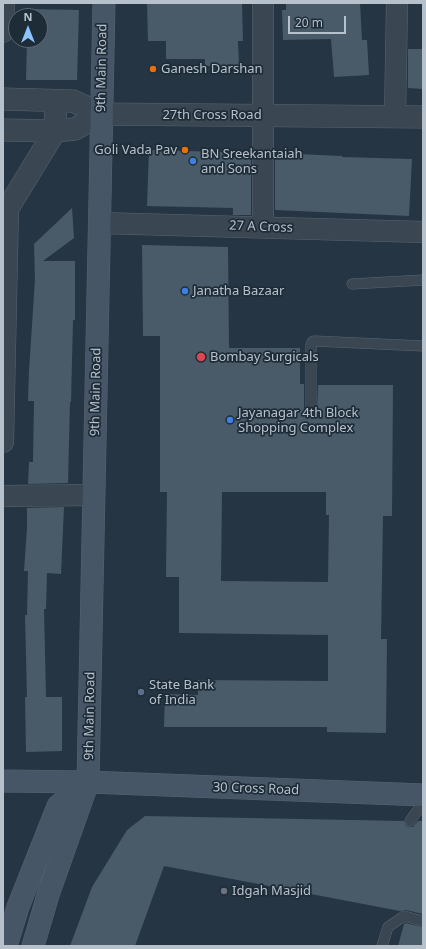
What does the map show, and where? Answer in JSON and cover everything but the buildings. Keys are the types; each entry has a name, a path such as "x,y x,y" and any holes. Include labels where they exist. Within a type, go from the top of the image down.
{"main road":[{"name":"9th Main Road","path":"33,946 48,896 88,782 104,3"},
{"name":"30 Cross Road","path":"3,781 88,782 423,796"},
{"path":"6,946 18,907 58,806 88,782"}],"street":[{"path":"3,32 4,3"},
{"path":"263,3 263,227"},
{"path":"395,117 397,3"},
{"name":"27th Cross Road","path":"3,99 73,101 101,114 423,117"},
{"path":"3,442 6,210 55,131 56,101"},
{"path":"3,130 55,131 75,129 101,114"},
{"name":"27 A Cross","path":"99,223 423,232"},
{"path":"3,496 94,495"}],"lane":[{"path":"352,284 423,280"},
{"path":"311,409 311,345 314,340 423,346"},
{"path":"410,821 423,803"},
{"path":"382,946 388,927 404,916 423,921"}],"place":[{"name":"Ganesh Darshan","path":"153,69"},
{"name":"Goli Vada Pav","path":"185,150"},
{"name":"BN Sreekantaiah and Sons","path":"193,161"},
{"name":"Janatha Bazaar","path":"185,291"},
{"name":"Bombay Surgicals","path":"201,357"},
{"name":"Jayanagar 4th Block Shopping Complex","path":"230,420"},
{"name":"State Bank of India","path":"141,692"},
{"name":"Idgah Masjid","path":"224,891"}]}
